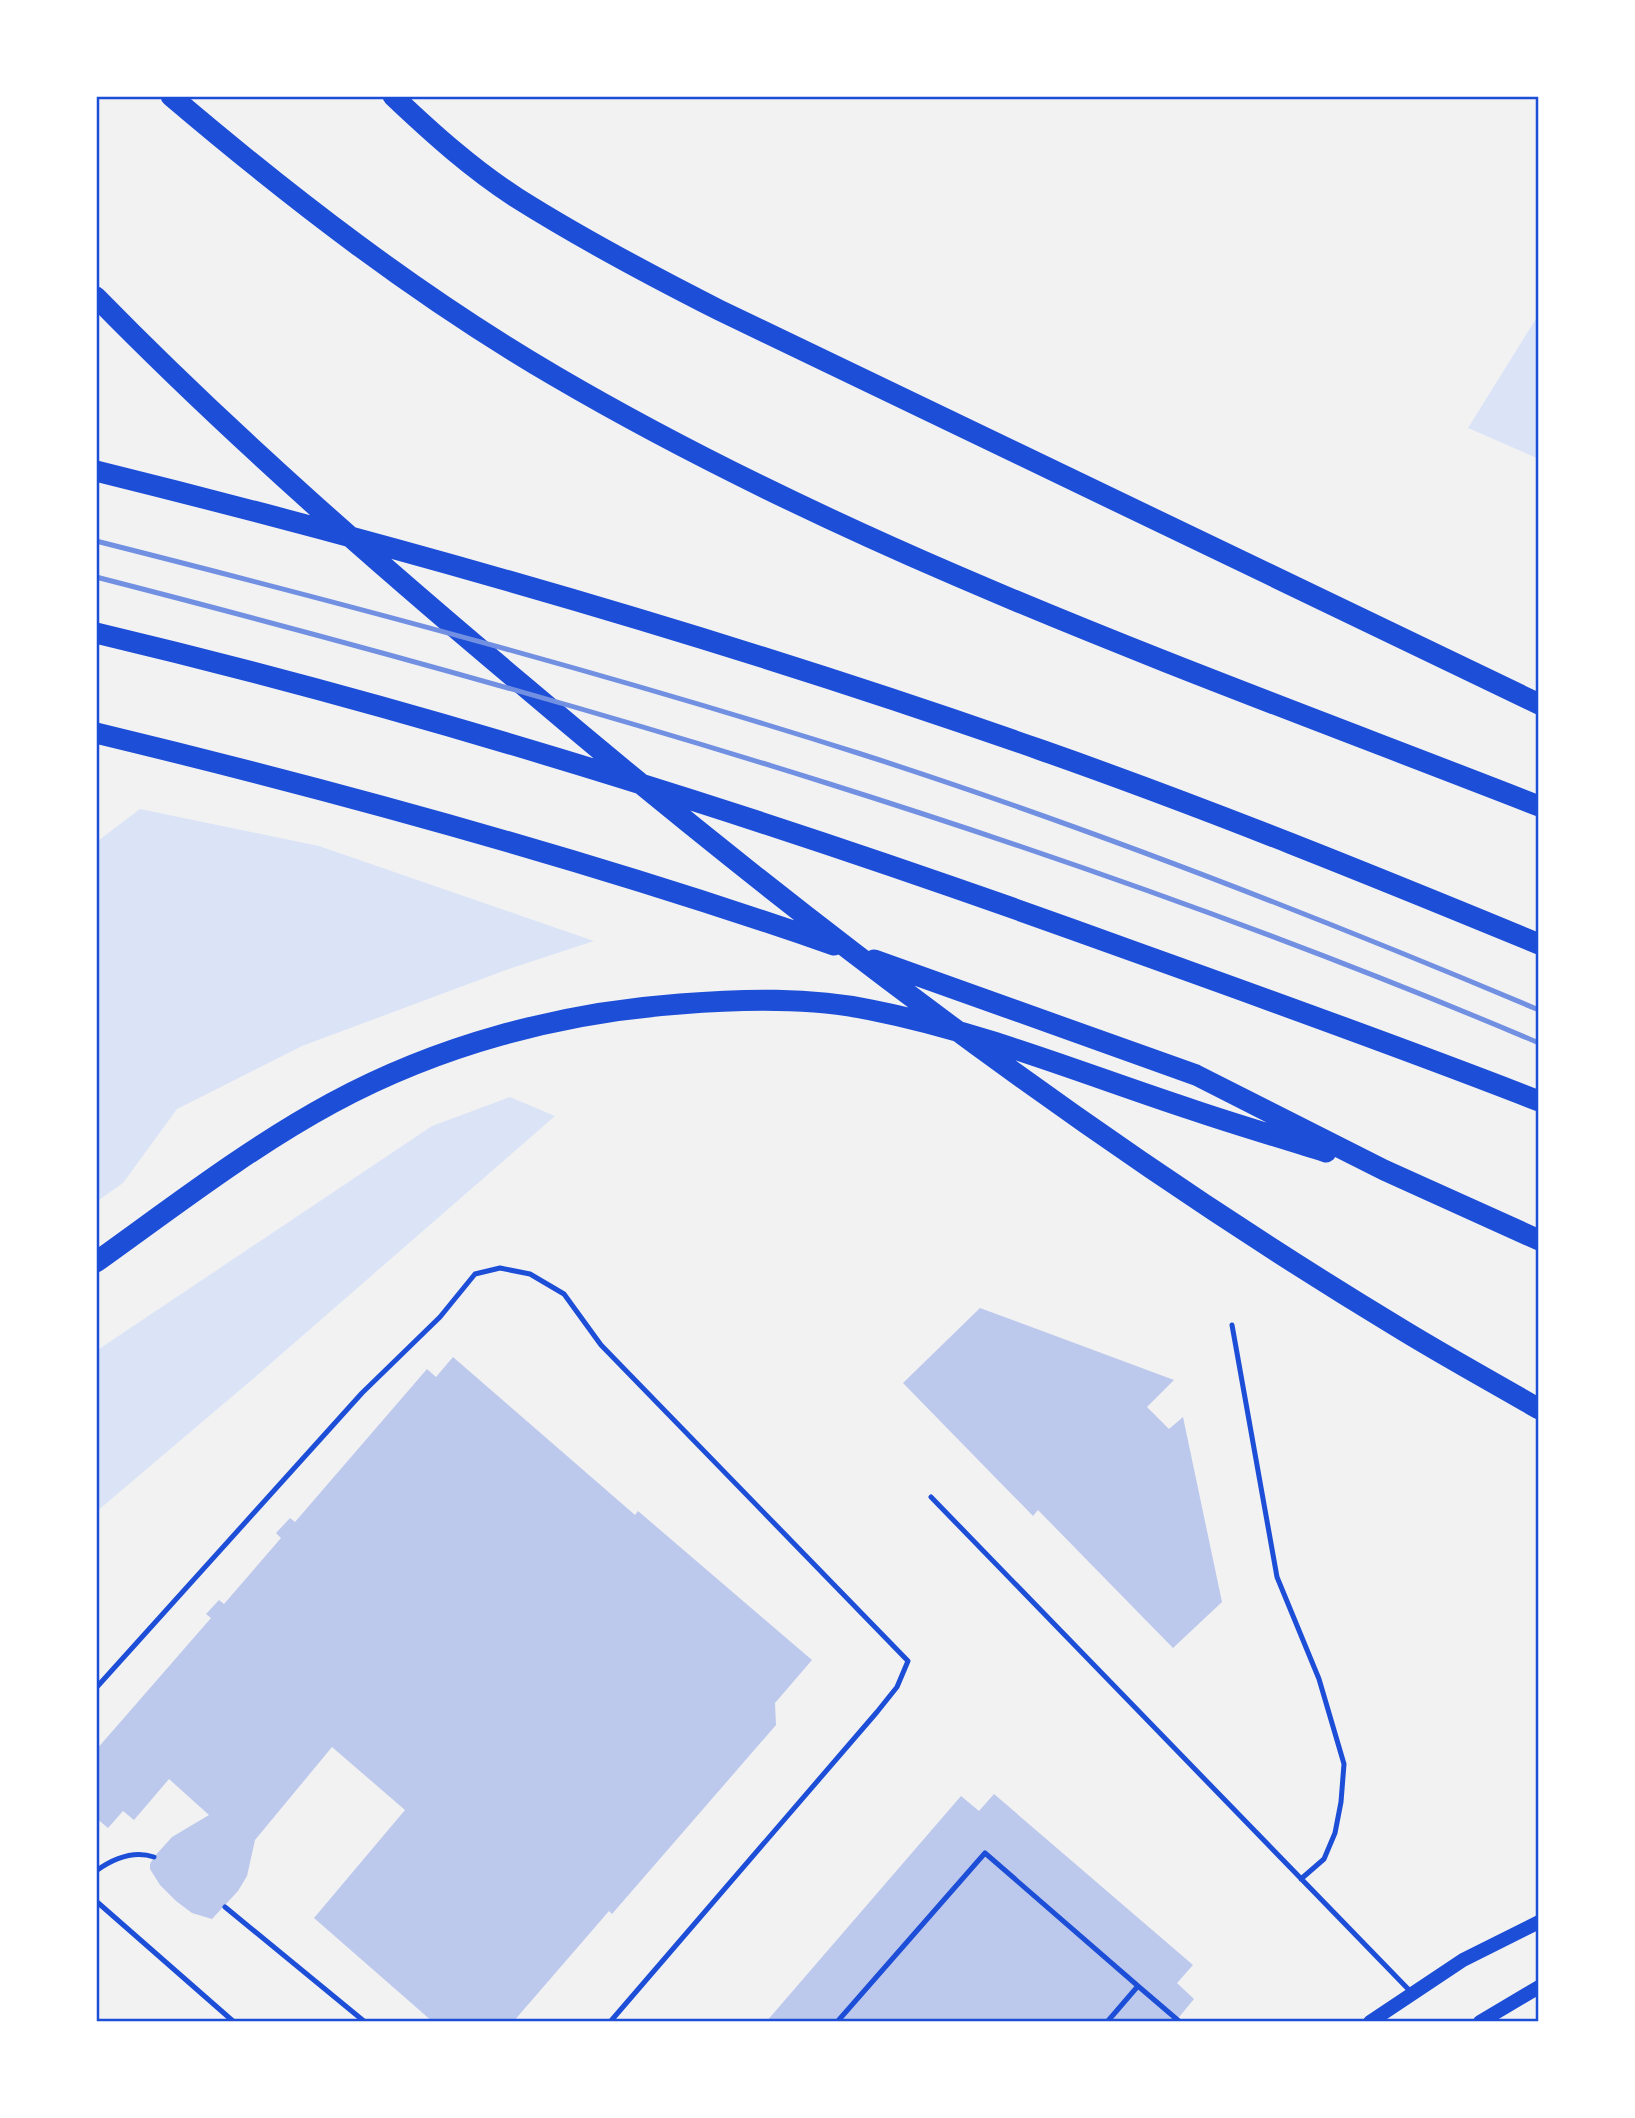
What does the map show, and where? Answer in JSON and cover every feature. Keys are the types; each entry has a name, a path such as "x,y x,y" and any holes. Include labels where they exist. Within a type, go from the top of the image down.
{"highway":[{"path":"171,96 307,207 388,267 553,375 723,468 948,572 1088,630 1539,806"},
{"path":"393,96 460,156 516,197 644,271 719,310 1539,704"},
{"path":"96,297 204,403 385,567 666,804 806,916 1066,1109 1298,1265 1397,1327 1539,1409"},
{"path":"96,471 403,550 664,627 902,703 1166,797 1539,944"},
{"path":"96,633 490,738 870,857 1423,1055 1539,1101"},
{"path":"96,733 508,840 771,923 1196,1075 1384,1170 1539,1240"},
{"path":"96,1262 277,1135 332,1103 416,1064 512,1032 561,1021 608,1012 717,1001 820,1003 869,1009 922,1022 1046,1057 1194,1111 1384,1170"}],"main road":[{"path":"1370,2022 1464,1960 1539,1922"},
{"path":"1480,2022 1539,1986"}],"lane":[{"path":"96,1688 362,1393 440,1317 475,1275 500,1268 530,1274 564,1294 601,1345 908,1661 897,1687 877,1712 610,2022"},
{"path":"1232,1325 1277,1577 1318,1679 1344,1765 1342,1802 1335,1833 1324,1859 1301,1879"},
{"path":"931,1497 1412,1994"},
{"path":"837,2022 985,1853 1180,2022"},
{"path":"96,1871 114,1859 129,1855 146,1854 154,1857"},
{"path":"96,1901 234,2022"},
{"path":"225,1907 365,2022"},
{"path":"1107,2022 1138,1986"}],"shaded area":[{"path":"1539,314 1539,459 1468,428"},
{"path":"140,809 319,846 594,941 506,970 302,1046 177,1109 123,1183 96,1202 96,838 99,840"},
{"path":"510,1097 555,1116 96,1512 96,1351 432,1126"}],"building":[{"path":"980,1308 1174,1380 1147,1407 1169,1429 1183,1417 1222,1602 1173,1648 1038,1510 1033,1516 903,1383"},
{"path":"453,1357 635,1515 638,1511 812,1660 775,1703 776,1725 612,1914 609,1911 513,2022 433,2022 314,1918 405,1810 332,1747 255,1840 247,1876 238,1891 212,1919 192,1913 176,1901 160,1885 150,1869 154,1857 172,1837 209,1815 169,1779 134,1820 123,1811 108,1828 96,1818 96,1750 211,1618 206,1614 219,1600 224,1604 281,1538 276,1533 290,1518 295,1522 427,1369 436,1377"},
{"path":"994,1794 1193,1965 1177,1983 1194,1999 1175,2022 766,2022 961,1796 979,1811"}],"railway":[{"path":"96,541 480,642 861,754 1033,812 1203,874 1539,1010"},
{"path":"96,577 463,675 826,783 1186,904 1363,971 1539,1043"}]}
